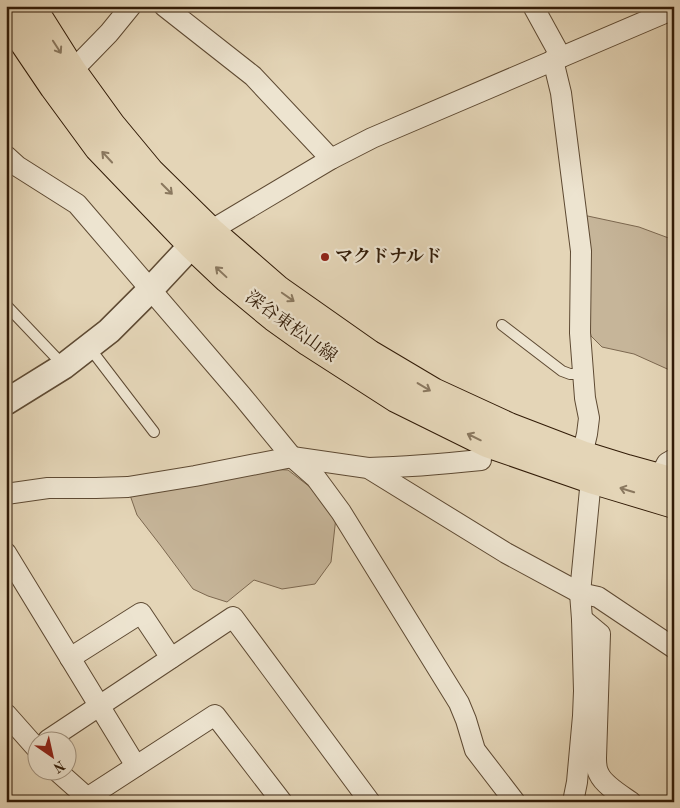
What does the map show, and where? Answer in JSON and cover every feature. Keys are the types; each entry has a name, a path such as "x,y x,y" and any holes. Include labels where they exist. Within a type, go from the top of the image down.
{"main road":[{"name":"深谷東松山線","path":"31,6 72,71 111,125 201,238"},
{"name":"深谷東松山線","path":"6,16 54,87 98,147 201,238 369,354 433,392 508,427 586,467 674,504"},
{"name":"深谷東松山線","path":"586,467 669,473"}],"street":[{"path":"72,71 110,33 131,6"},
{"path":"164,6 253,76 331,159"},
{"path":"533,6 557,58 582,251 580,333 585,398 589,418 580,593 584,691 583,716 577,782 573,802"},
{"path":"6,402 64,366 109,331 201,238 331,159 372,138 674,9"},
{"path":"6,156 18,166 77,204 292,457 316,478 341,512 459,703 475,750 515,802"},
{"path":"6,494 48,488 128,487 292,457 368,468 436,465 481,460"},
{"path":"368,468 506,553 580,593 598,597 674,648"},
{"path":"6,553 136,766"},
{"path":"70,658 142,613 171,658"},
{"path":"64,730 233,617 370,802"},
{"path":"582,619 600,634 596,765 599,775 604,781 630,802"},
{"path":"6,714 28,735"},
{"path":"66,780 87,800 215,715 282,802"}],"lane":[{"path":"6,305 64,366"},
{"path":"502,325 562,372 583,374"},
{"path":"89,347 154,432"}],"shaded area":[{"path":"583,215 639,227 674,240 674,372 634,354 602,347 591,336 587,315"},
{"path":"266,469 288,470 319,494 336,517 331,562 315,584 282,589 254,580 227,602 193,589 137,515 130,495"}],"place":[{"name":"マクドナルド","path":"325,257"}]}
